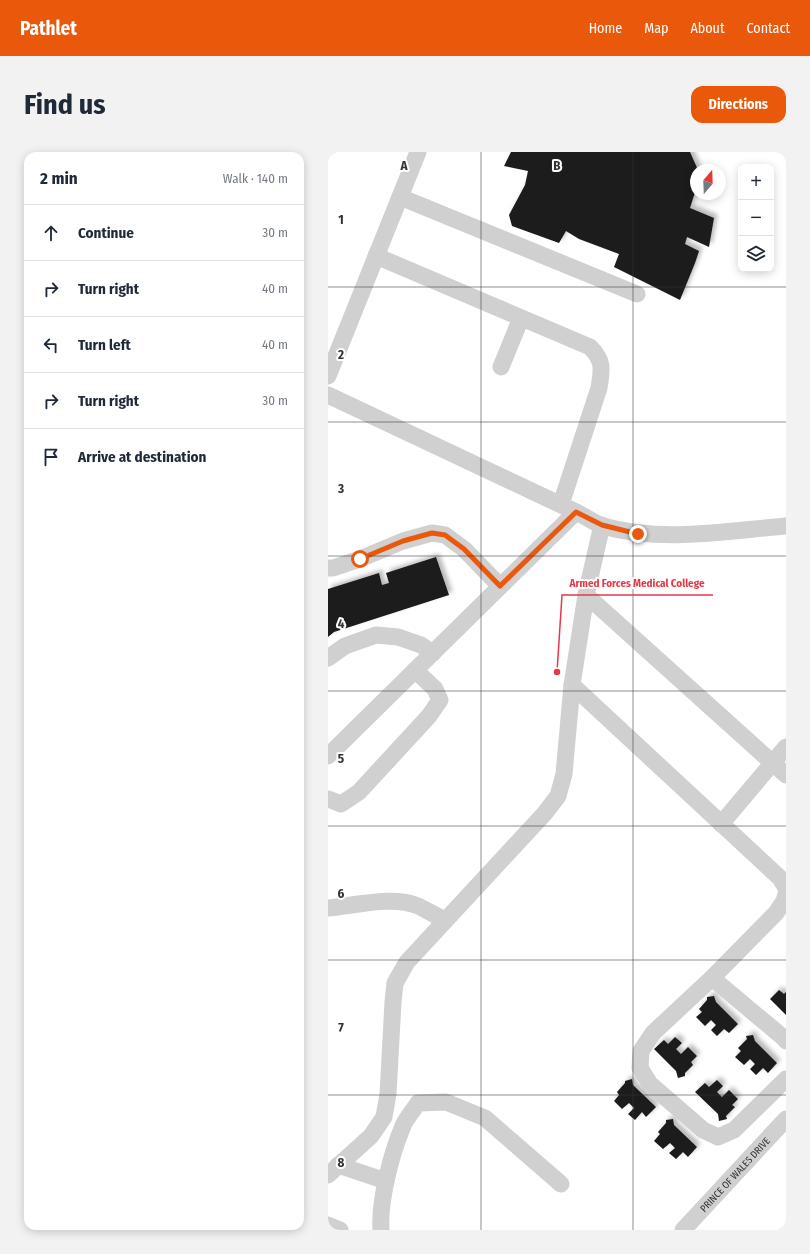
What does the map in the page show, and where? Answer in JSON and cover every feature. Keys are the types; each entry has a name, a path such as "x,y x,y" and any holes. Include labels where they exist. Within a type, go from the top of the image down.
{"street":[{"path":"328,376 418,152"},
{"path":"400,197 637,294"},
{"path":"376,256 590,347 598,356 602,369 599,388 561,504"},
{"path":"502,367 521,318"},
{"path":"328,394 561,504 602,525 638,534 673,536 786,526"},
{"path":"328,756 576,512"},
{"path":"333,1170 371,1136 384,1117 388,1094 395,982 407,962 545,813 558,796 564,774 572,685 586,595 602,525"},
{"path":"328,568 333,568 360,559 403,541 432,533 445,535 464,549 500,586"},
{"path":"586,595 786,775"},
{"path":"328,658 345,646 376,635 398,637 421,645 433,653"},
{"path":"328,799 341,804 359,792 429,716 440,700 435,689 415,670"},
{"path":"572,685 780,878 786,888"},
{"path":"722,824 786,746"},
{"path":"786,894 784,901 776,913 712,978 653,1033 641,1051 640,1068 650,1084 703,1130 718,1137 734,1130 786,1079"},
{"path":"328,908 380,902 401,902 417,906 445,920"},
{"path":"712,978 785,1039 786,1042"},
{"path":"381,1230 384,1193 394,1151 403,1125 418,1103 446,1102 485,1118 561,1184"},
{"name":"PRINCE OF WALES DRIVE","path":"683,1230 786,1119"},
{"path":"333,1170 386,1181"},
{"path":"328,1225 340,1230"}],"building":[{"path":"511,152 690,152 695,164 690,164 690,200 693,200 690,208 714,218 709,247 687,237 685,244 699,251 680,300 614,267 619,254 579,239 566,231 559,243 512,226 509,215 525,185 528,171 504,166"},
{"path":"436,557 449,595 334,632 328,637 328,589 379,573 382,585 389,583 386,573"},
{"path":"779,990 784,994 786,992 786,1015 770,999"},
{"path":"714,996 716,1002 738,1024 729,1033 724,1029 717,1036 711,1030 716,1025 711,1020 705,1026 696,1017 702,1012 699,1009 707,1000 707,997"},
{"path":"753,1035 755,1041 777,1063 768,1073 763,1068 756,1075 750,1069 755,1064 750,1059 744,1065 735,1057 741,1051 738,1048 747,1039 746,1036"},
{"path":"675,1037 682,1043 676,1049 681,1054 688,1047 697,1056 691,1062 693,1065 685,1073 685,1076 678,1078 676,1071 654,1049 664,1040 668,1044"},
{"path":"632,1079 633,1085 656,1107 646,1117 642,1112 635,1120 628,1114 634,1108 629,1103 622,1109 614,1101 619,1095 617,1092 625,1081"},
{"path":"717,1080 723,1086 717,1092 722,1097 729,1090 738,1099 732,1105 735,1107 726,1116 727,1119 719,1121 718,1114 695,1092 705,1083 709,1087"},
{"path":"673,1119 674,1125 697,1147 688,1157 683,1152 676,1159 669,1153 675,1148 670,1143 663,1149 654,1141 660,1134 658,1132 666,1123 666,1120"}],"place":[{"name":"Armed Forces Medical College","path":"557,672"}],"route":[{"path":"360,559 403,541 432,533 445,535 464,549 500,586 576,512 602,525 638,534"}]}
